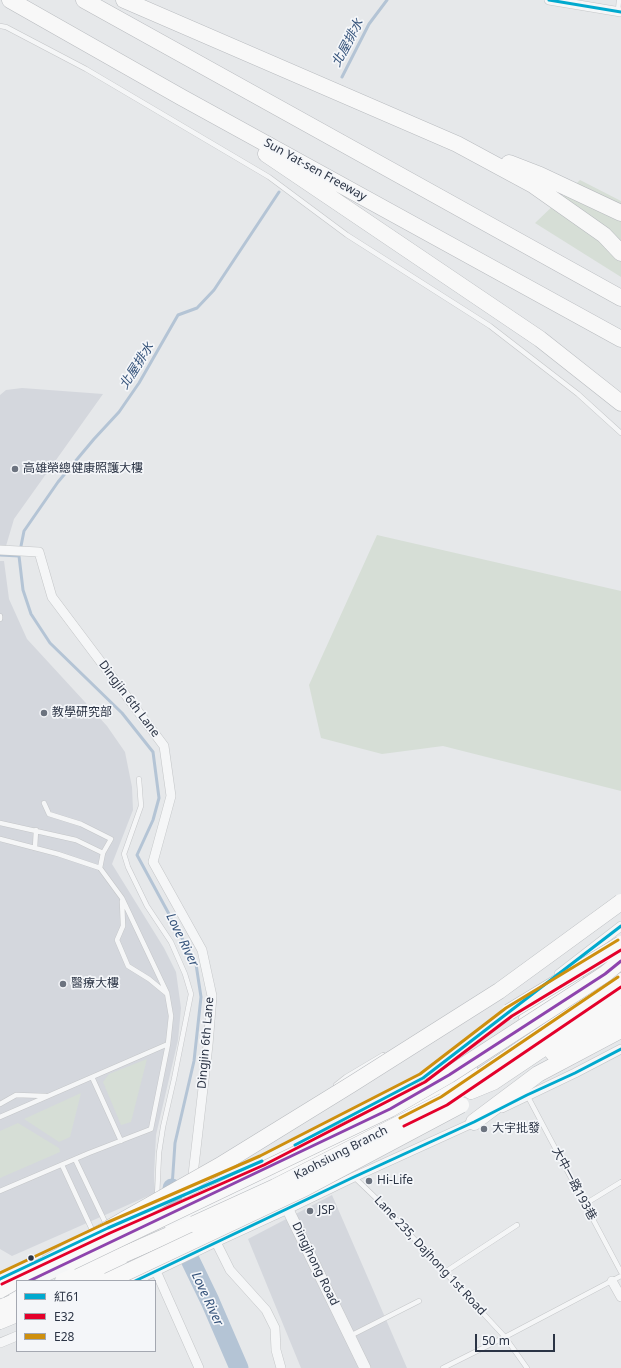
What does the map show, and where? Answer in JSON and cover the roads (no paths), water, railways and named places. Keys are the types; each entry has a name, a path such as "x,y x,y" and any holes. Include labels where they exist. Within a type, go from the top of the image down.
{"highway":[{"name":"Sun Yat-sen Freeway","path":"10,0 181,97 621,339"},
{"path":"84,0 621,298"},
{"path":"124,0 537,180 621,213"},
{"path":"181,97 540,339 621,388"},
{"path":"537,180 604,235 621,253"},
{"path":"540,339 621,403"},
{"path":"32,1280 352,1084 499,991 621,902"},
{"path":"277,1174 373,1127 450,1084 621,937"},
{"path":"509,1012 621,944"},
{"name":"Kaohsiung Branch","path":"31,1280 162,1219 390,1109 449,1075 605,974 621,961"},
{"name":"Kaohsiung Branch","path":"65,1280 189,1221 275,1187 444,1101 621,981"},
{"path":"444,1101 493,1082 621,996"},
{"path":"110,1280 305,1188 461,1105 621,1014"},
{"path":"474,1122 538,1074 621,1030"},
{"path":"93,1280 160,1249 189,1221"},
{"path":"0,1308 11,1293"},
{"path":"0,1321 16,1314"},
{"path":"0,1328 16,1321"}],"street":[{"path":"549,0 619,11"},
{"name":"Dingjin 6th Lane","path":"3,550 39,552 52,597 164,746 171,796 153,862 202,950 212,996 192,1191"},
{"path":"11,1293 0,1280 94,1234 262,1161 423,1078 621,926"},
{"path":"137,1280 474,1122 527,1095 574,1074 621,1049"},
{"name":"Dingjhong Road","path":"262,1161 277,1174 288,1209 366,1368"},
{"path":"39,1280 167,1225 189,1221 277,1174"},
{"path":"61,1280 77,1271 104,1251 109,1240 108,1228"},
{"path":"216,1242 230,1270 266,1310 274,1328 276,1350 281,1368"},
{"path":"156,1271 199,1368"},
{"path":"612,1281 621,1297"},
{"path":"0,1315 16,1307"},
{"path":"0,1344 16,1336"}],"lane":[{"path":"619,0 619,11"},
{"path":"0,26 6,27 86,69 269,177 347,235 490,326 578,394 621,434"},
{"path":"139,779 141,806 124,854 128,867 147,906 171,942 185,974 191,994 163,1127 159,1153 157,1207"},
{"path":"44,803 49,814 81,824 110,839 103,853 100,868"},
{"path":"0,823 76,840 103,853"},
{"path":"35,848 36,830"},
{"path":"0,839 79,860 100,868 122,898 166,993 171,1016 168,1044 151,1129 0,1191"},
{"path":"448,1017 495,989 621,897"},
{"path":"122,898 123,926 117,940 128,966 149,979 166,993"},
{"path":"0,1117 168,1044"},
{"path":"334,1086 346,1077 387,1053"},
{"path":"92,1077 121,1141"},
{"path":"0,1104 16,1095 48,1096"},
{"name":"大中一路193巷","path":"527,1095 621,1272"},
{"path":"192,1191 264,1143 323,1096"},
{"path":"75,1159 108,1228"},
{"path":"62,1165 94,1234"},
{"name":"Lane 235, Dajhong 1st Road","path":"354,1177 379,1201 505,1337 526,1368"},
{"path":"585,1204 621,1182"},
{"path":"445,1272 517,1225"},
{"path":"446,1367 621,1276"},
{"path":"350,1336 420,1301"}],"waterway":[{"name":"北屋排水","path":"342,77 369,24 387,0"},
{"name":"Love River","path":"172,1187 175,1143 194,1061 201,997 196,964 137,855 153,820 159,798 153,752 122,713 50,643 31,614 23,590 19,556 24,531 58,482 119,412 139,383 178,315 197,308 214,290 279,192"},
{"path":"0,555 19,556"},
{"name":"Love River","path":"172,1188 173,1215 181,1241 210,1301 239,1368"}],"place":[{"name":"高雄榮總健康照護大樓","path":"15,469"},
{"name":"教學研究部","path":"44,713"},
{"name":"醫療大樓","path":"63,984"},
{"name":"大宇批發","path":"484,1129"},
{"name":"Hi-Life","path":"369,1181"},
{"name":"JSP","path":"310,1211"}]}
